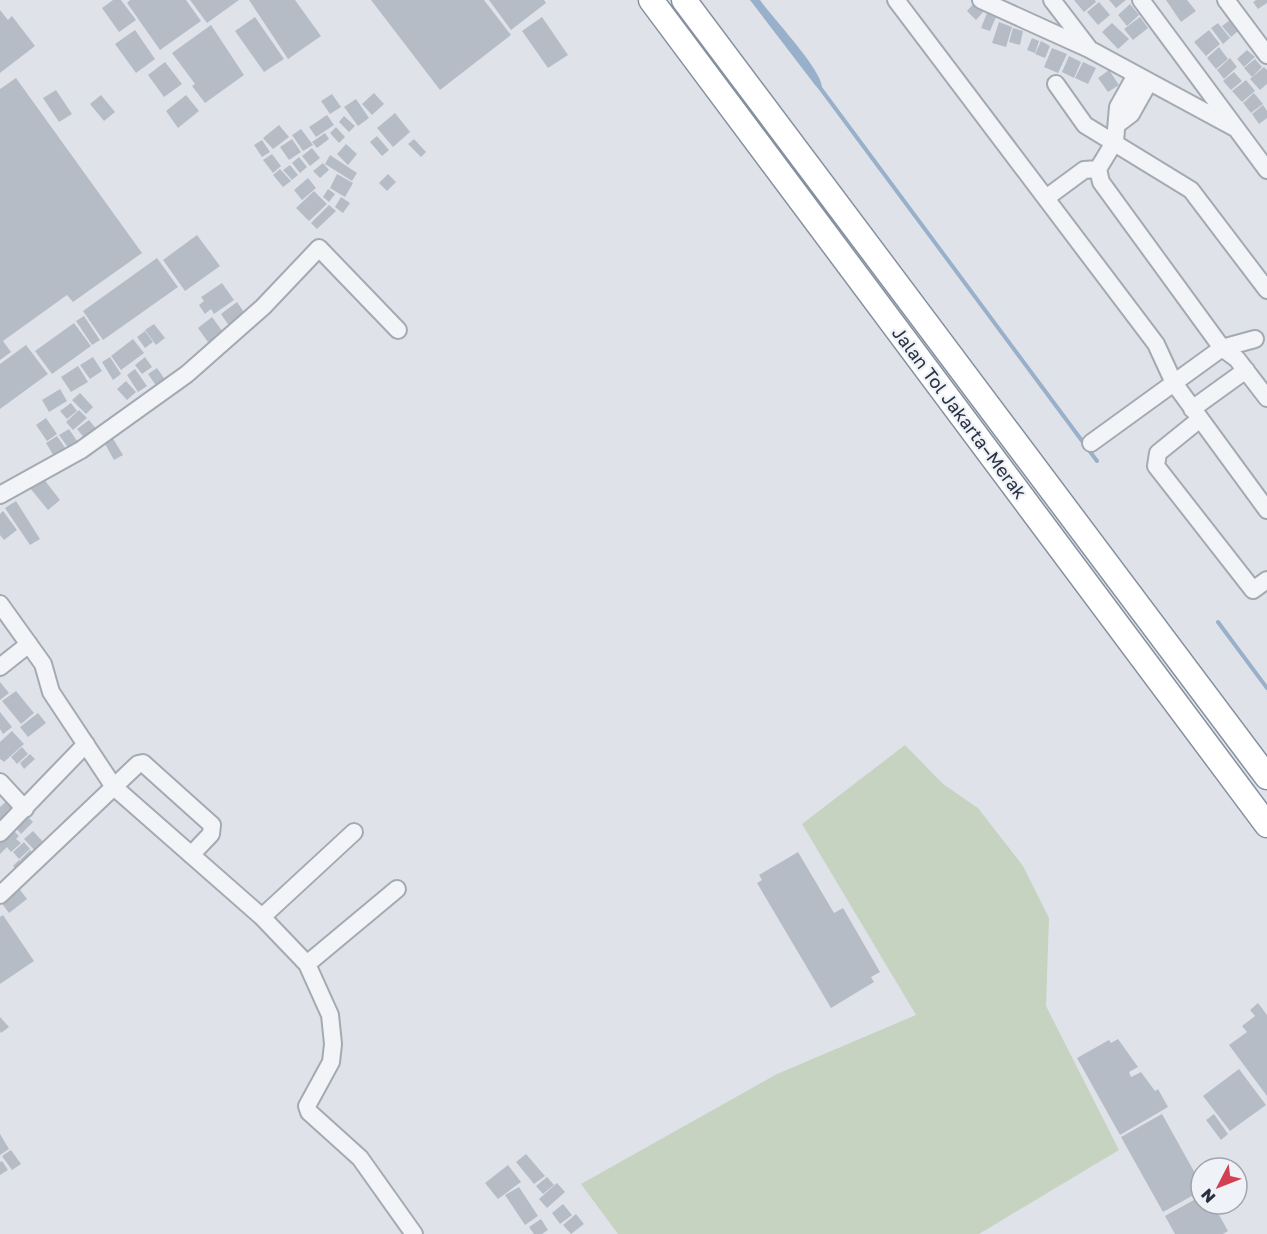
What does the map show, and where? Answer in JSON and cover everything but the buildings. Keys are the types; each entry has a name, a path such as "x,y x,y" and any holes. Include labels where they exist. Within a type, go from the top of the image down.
{"highway":[{"name":"Jalan Tol Jakarta–Merak","path":"651,0 1267,825"},
{"name":"Jalan Tol Jakarta–Merak","path":"684,0 1267,777"}],"street":[{"path":"981,0 1014,5 1089,49 1235,128"},
{"path":"1052,0 1089,49"},
{"path":"1141,0 1267,170"},
{"path":"1226,0 1267,55"},
{"path":"899,2 1156,344 1174,383 1267,510"},
{"path":"1142,78 1131,114 1119,123 1114,141 1098,169 1101,182 1222,348 1241,364 1267,398"},
{"path":"1056,84 1085,125 1191,190 1267,290"},
{"path":"1046,198 1084,170 1098,169"},
{"path":"0,495 81,450 187,374 263,307 319,248 398,330"},
{"path":"1091,443 1222,348 1261,335"},
{"path":"1261,335 1241,364 1158,453 1156,466 1253,590 1266,584"},
{"path":"0,604 43,664 51,692 114,787 262,918 307,964 330,1015 333,1044 332,1062 307,1106 309,1112 360,1158 414,1234"},
{"path":"0,667 29,644"},
{"path":"0,833 86,744"},
{"path":"0,895 138,764 147,765 212,825 211,834 191,855"},
{"path":"0,782 25,809"},
{"path":"262,918 354,832"},
{"path":"307,964 398,889"}],"green space":[{"path":"905,745 943,784 978,808 1023,866 1049,918 1046,1006 1119,1150 979,1234 618,1234 581,1184 777,1074 916,1015 802,824"}],"water":[{"path":"750,0 760,0 806,56 820,79 822,87 819,89 815,85"}],"waterway":[{"path":"818,85 1097,461"},
{"path":"1218,622 1267,688"}]}
